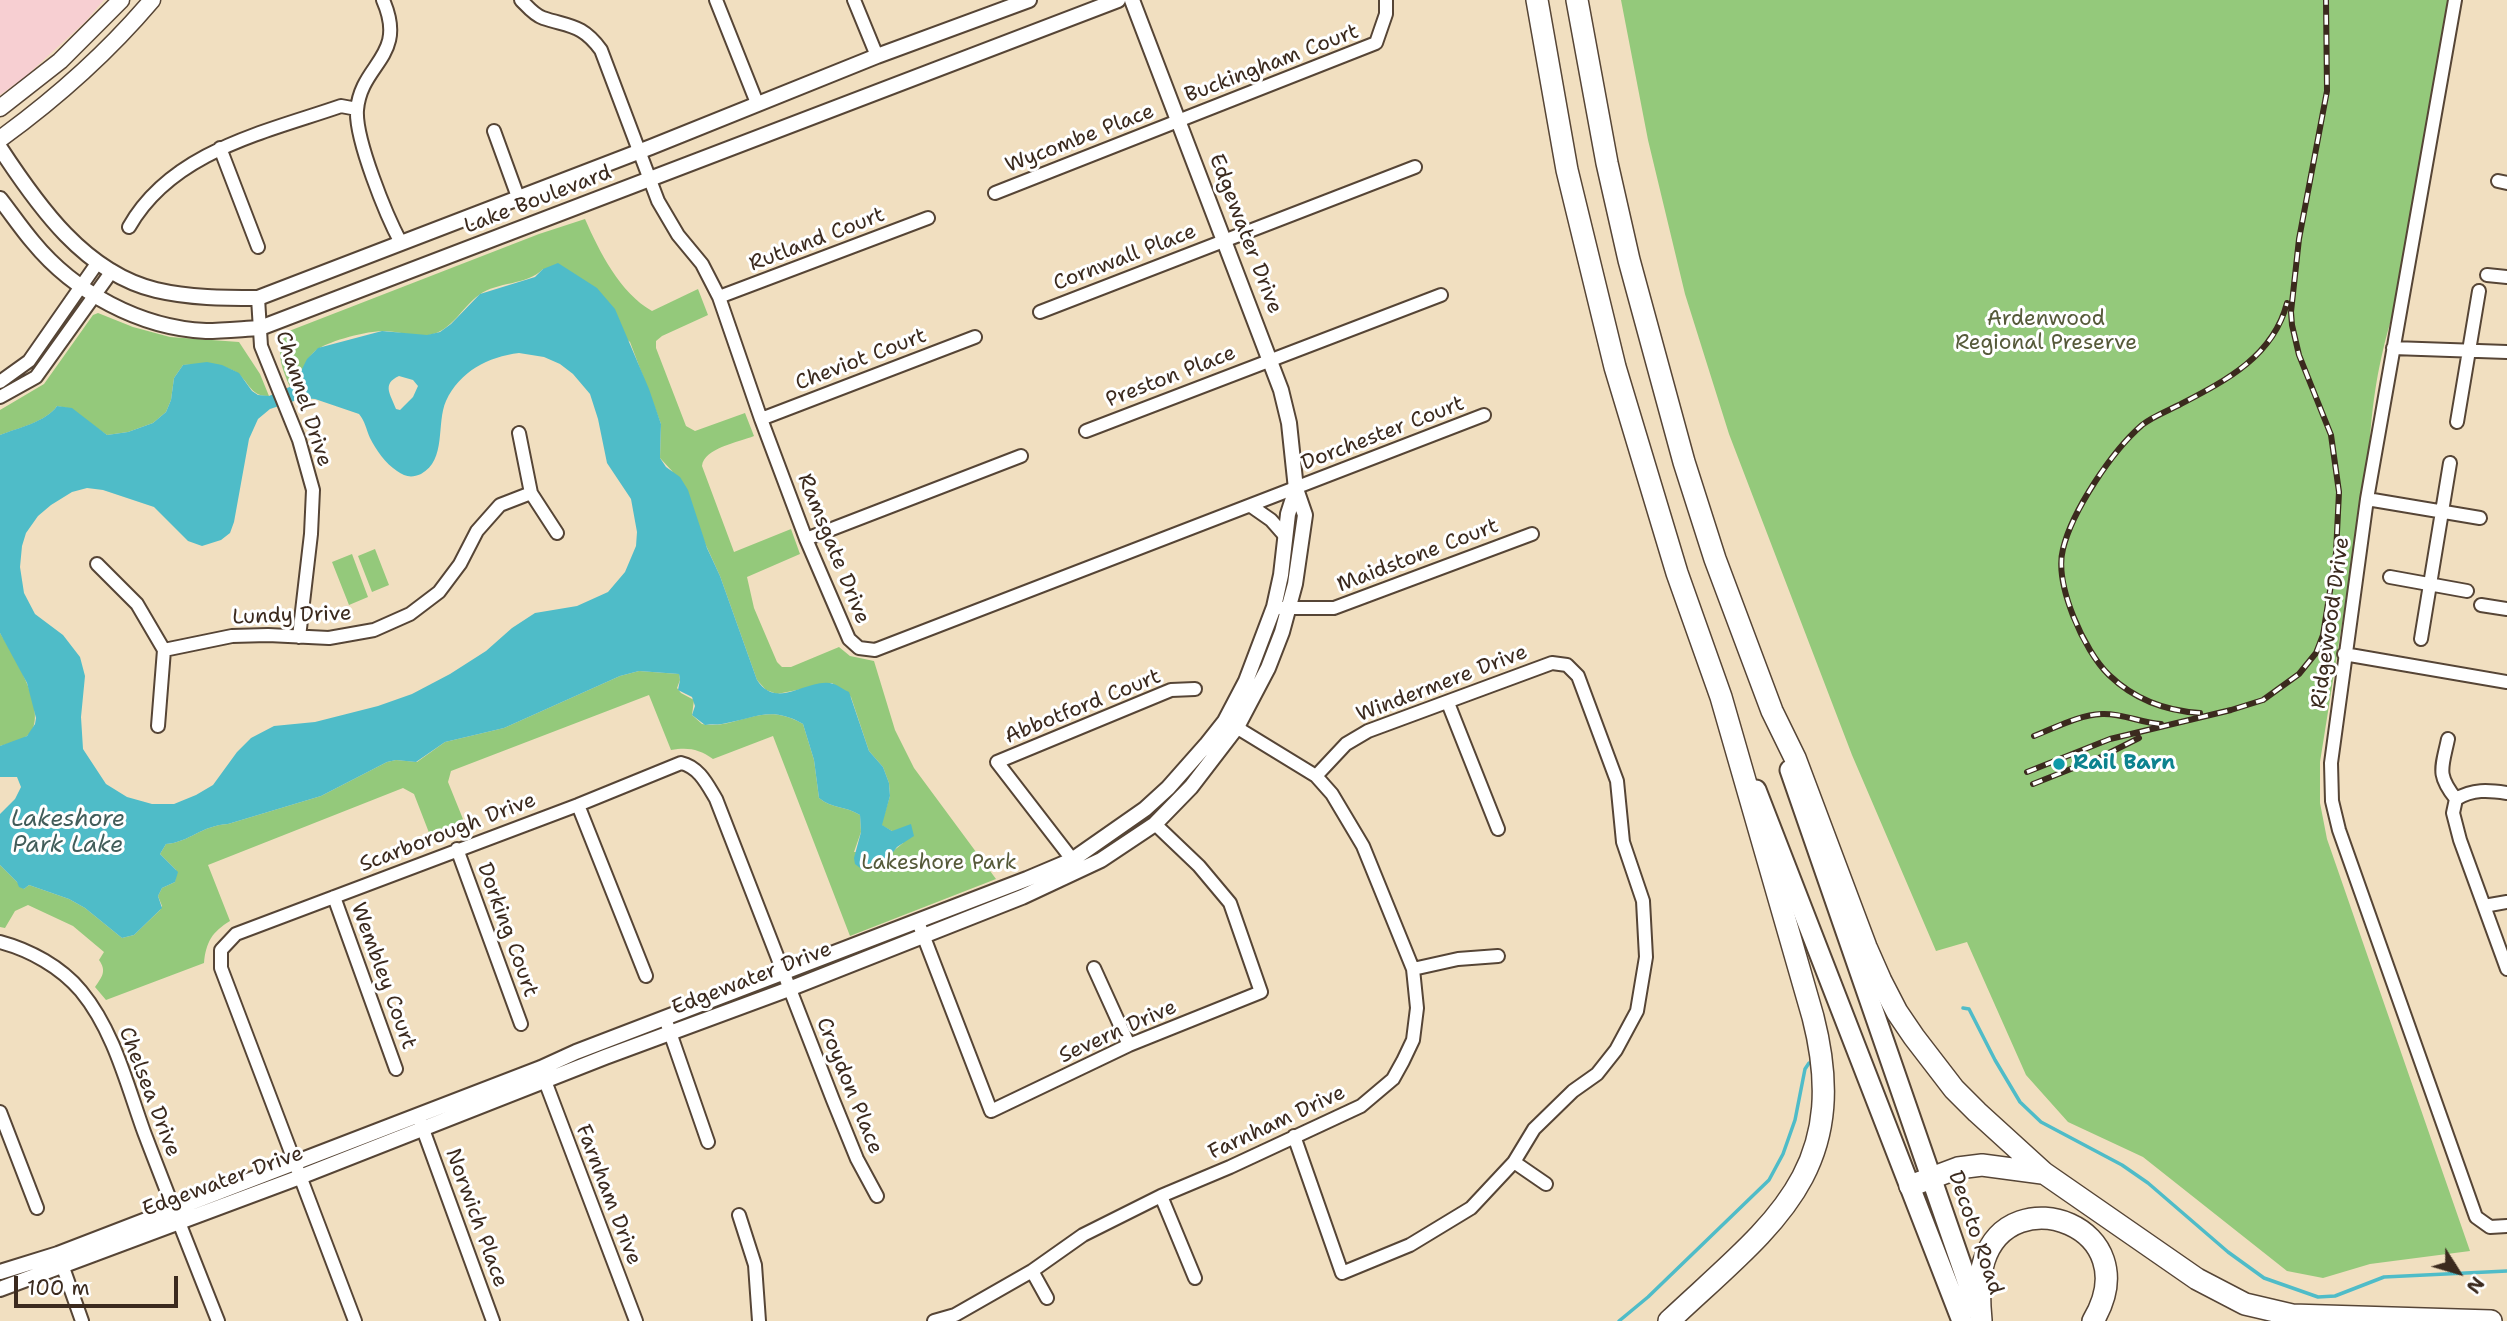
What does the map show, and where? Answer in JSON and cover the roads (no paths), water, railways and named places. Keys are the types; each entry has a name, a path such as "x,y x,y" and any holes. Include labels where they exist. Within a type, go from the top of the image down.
{"highway":[{"path":"1537,0 1567,170 1615,367 1668,547 1721,697 1813,1017 1824,1070 1825,1097 1821,1125 1813,1156 1801,1184 1760,1235 1669,1321"},
{"path":"1577,0 1610,175 1655,360 1715,559 1772,711 1795,758 1866,947 1897,1012 1948,1081 1977,1112 2044,1173 2197,1279 2245,1304 2292,1315 2491,1321"},
{"name":"Decoto Road","path":"1721,697 1907,1178 1970,1317"},
{"name":"Decoto Road","path":"1772,711 1804,816 1929,1169 1970,1317"},
{"path":"1907,1178 1929,1169 1982,1166 2044,1173"},
{"path":"1970,1317 1985,1258 1995,1241 2011,1227 2032,1218 2050,1217 2070,1223 2085,1233 2098,1249 2106,1266 2107,1286 2102,1305 2093,1321"}],"main road":[{"path":"0,108 60,61 121,0"},
{"path":"0,139 75,79 152,0"}],"street":[{"path":"383,0 392,30 387,50 362,90 357,109 360,140 401,243"},
{"name":"Ramsgate Drive","path":"521,0 541,17 577,26 591,36 601,50 657,201 678,235 702,264 719,297 806,539 849,639 859,648 875,650 1296,489"},
{"path":"716,0 757,103"},
{"path":"854,0 877,56"},
{"name":"Lake Boulevard","path":"0,148 48,216 98,262 112,271 155,290 212,298 258,298 638,151 877,56 994,6 1029,0"},
{"name":"Lake Boulevard","path":"0,199 34,243 61,270 116,307 157,323 205,331 260,328 1118,0"},
{"name":"Edgewater Drive","path":"1132,0 1270,360 1289,423 1296,489 1305,515 1295,584 1281,608"},
{"name":"Buckingham Court","path":"1179,121 1376,43 1386,14 1386,0"},
{"name":"Ridgewood Drive","path":"2455,0 2367,499 2331,763 2332,801 2339,830 2476,1217 2490,1227 2507,1226"},
{"path":"130,226 139,209 190,164 220,148 341,106 357,109"},
{"name":"Wycombe Place","path":"995,192 1179,121"},
{"path":"494,131 518,197"},
{"path":"220,148 258,247"},
{"name":"Cornwall Place","path":"1040,312 1415,167"},
{"name":"Rutland Court","path":"719,297 928,218"},
{"path":"0,382 29,360 98,262"},
{"path":"0,397 36,377 112,271"},
{"path":"2487,275 2507,277"},
{"path":"2458,422 2479,291"},
{"name":"Preston Place","path":"1086,430 1441,295"},
{"name":"Channel Drive","path":"258,298 261,346 299,440 313,490 311,534 299,637"},
{"name":"Cheviot Court","path":"761,419 975,337"},
{"path":"2393,348 2507,352"},
{"name":"Dorchester Court","path":"1296,489 1485,415"},
{"path":"519,433 531,492 556,533"},
{"path":"806,539 1021,456"},
{"path":"2421,639 2450,463"},
{"name":"Edgewater Drive","path":"1076,865 1101,860 1155,824 1191,787 1268,668 1282,632 1282,575 1288,514 1296,489"},
{"name":"Lundy Drive","path":"164,650 232,636 329,638 374,630 410,614 439,592 460,564 477,531 500,505 531,492"},
{"path":"2367,499 2480,518"},
{"path":"1251,506 1271,520 1286,537"},
{"name":"Maidstone Court","path":"1281,608 1335,608 1532,534"},
{"path":"97,564 137,604 164,650 158,726"},
{"path":"2390,577 2467,591"},
{"path":"2481,605 2507,609"},
{"path":"2344,654 2507,682"},
{"name":"Windermere Drive","path":"1294,1136 1342,1273 1410,1245 1471,1208 1514,1162 1534,1129 1573,1091 1597,1074 1616,1050 1637,1011 1646,957 1643,901 1623,842 1617,781 1578,676 1560,662 1368,731 1346,744 1316,776"},
{"name":"Abbotford Court","path":"1076,865 997,762 1171,690 1195,689"},
{"path":"1448,703 1498,830"},
{"name":"Edgewater Drive","path":"543,1075 576,1052 783,973 1021,898 1076,865 1134,817 1168,788 1231,724"},
{"name":"Farnham Drive","path":"934,1321 955,1315 1032,1271 1083,1235 1161,1196 1361,1106 1393,1079 1413,1040 1417,1008 1413,969 1363,846 1332,794 1316,776 1231,724"},
{"path":"2448,739 2441,772 2445,785 2456,799"},
{"name":"Scarborough Drive","path":"355,1321 221,968 220,950 236,934 681,763 691,765 705,780 716,799 789,989"},
{"path":"2507,793 2487,789 2467,793 2456,799 2453,813 2460,840 2507,969"},
{"path":"578,804 646,976"},
{"name":"Severn Drive","path":"921,928 991,1111 1129,1045 1261,992 1230,903 1199,866 1155,824"},
{"name":"Dorking Court","path":"457,849 521,1024"},
{"name":"Wembley Court","path":"334,897 396,1069"},
{"path":"2484,906 2507,902"},
{"name":"Edgewater Drive","path":"0,1289 60,1260 175,1215 296,1161 420,1121 789,989 921,928"},
{"name":"Chelsea Drive","path":"0,942 39,958 66,976 82,992 107,1031 175,1215 218,1321"},
{"path":"1413,969 1458,959 1498,956"},
{"path":"1094,968 1129,1045"},
{"name":"Croydon Place","path":"789,989 857,1160 877,1196"},
{"path":"665,1018 708,1142"},
{"name":"Farnham Drive","path":"543,1075 636,1321"},
{"path":"0,1112 37,1208"},
{"name":"Edgewater Drive","path":"175,1215 300,1177 420,1121"},
{"name":"Norwich Place","path":"420,1121 493,1321"},
{"path":"1514,1162 1546,1184"},
{"path":"1161,1196 1195,1278"},
{"path":"739,1215 755,1265 759,1321"},
{"path":"60,1260 82,1321"},
{"name":"Edgewater Drive","path":"0,1272 60,1260"},
{"path":"1032,1271 1047,1298"}],"water":[{"name":"Lakeshore Park Lake","path":"558,263 597,288 615,309 661,424 660,458 666,467 680,477 688,490 757,680 765,689 774,693 824,683 834,684 849,692 869,751 883,767 889,783 890,796 882,825 892,831 911,824 914,836 897,847 882,867 864,871 855,864 854,858 861,832 860,815 819,798 814,760 803,724 791,718 771,714 705,725 692,715 695,706 692,697 678,690 679,674 639,671 620,676 504,728 445,742 416,762 387,762 321,796 218,825 166,844 160,854 178,872 175,882 162,888 158,896 162,908 134,935 122,938 85,908 69,899 29,885 24,889 19,887 0,865 0,814 15,799 21,787 17,777 0,777 0,746 27,736 36,718 27,683 0,633 0,435 39,420 57,406 72,408 107,435 128,432 153,423 166,412 171,400 174,378 183,365 207,362 222,365 239,373 258,395 269,396 294,385 307,359 318,348 382,331 427,335 440,332 480,294 535,277 543,269","holes":["519,353 544,357 560,364 573,374 590,394 607,463 631,499 637,532 636,546 625,572 608,592 577,606 535,613 512,628 486,651 412,694 315,722 274,726 251,738 213,785 174,804 152,804 127,797 106,784 83,749 81,717 85,676 80,657 63,635 35,614 24,593 20,567 22,546 26,533 38,516 72,492 87,488 103,490 154,507 188,541 202,546 221,540 230,533 234,522 249,439 258,419 270,409 303,398 315,399 359,414 372,443 393,468 403,475 421,474 429,468 438,451 443,410 459,381 486,362","399,376 413,380 418,386 413,397 400,410 396,409 389,390 390,383"]}],"waterway":[{"path":"1963,1008 1969,1009 2020,1102 2041,1122 2122,1165 2148,1183 2228,1252 2264,1278 2318,1297 2335,1296 2384,1277 2507,1271"},
{"path":"1619,1321 1648,1297 1769,1180 1783,1154 1795,1120 1805,1069 1809,1063"}],"railway":[{"path":"2027,772 2110,739 2263,700 2299,674 2316,653 2323,635 2336,553 2339,492 2331,435 2299,355 2291,312 2299,239 2327,91 2326,0"},
{"path":"2200,713 2175,710 2140,697 2109,675 2099,664 2081,634 2067,598 2061,563 2063,549 2084,500 2130,436 2150,419 2213,387 2245,365 2271,338 2287,303"},
{"path":"2034,736 2075,719 2102,714 2161,724"},
{"path":"2033,784 2101,757 2139,738"}],"place":[{"name":"Rail Barn","path":"2059,764"}],"park label":[{"name":"Ardenwood Regional Preserve","path":"2046,332"},
{"name":"Lakeshore Park","path":"939,864"}]}
